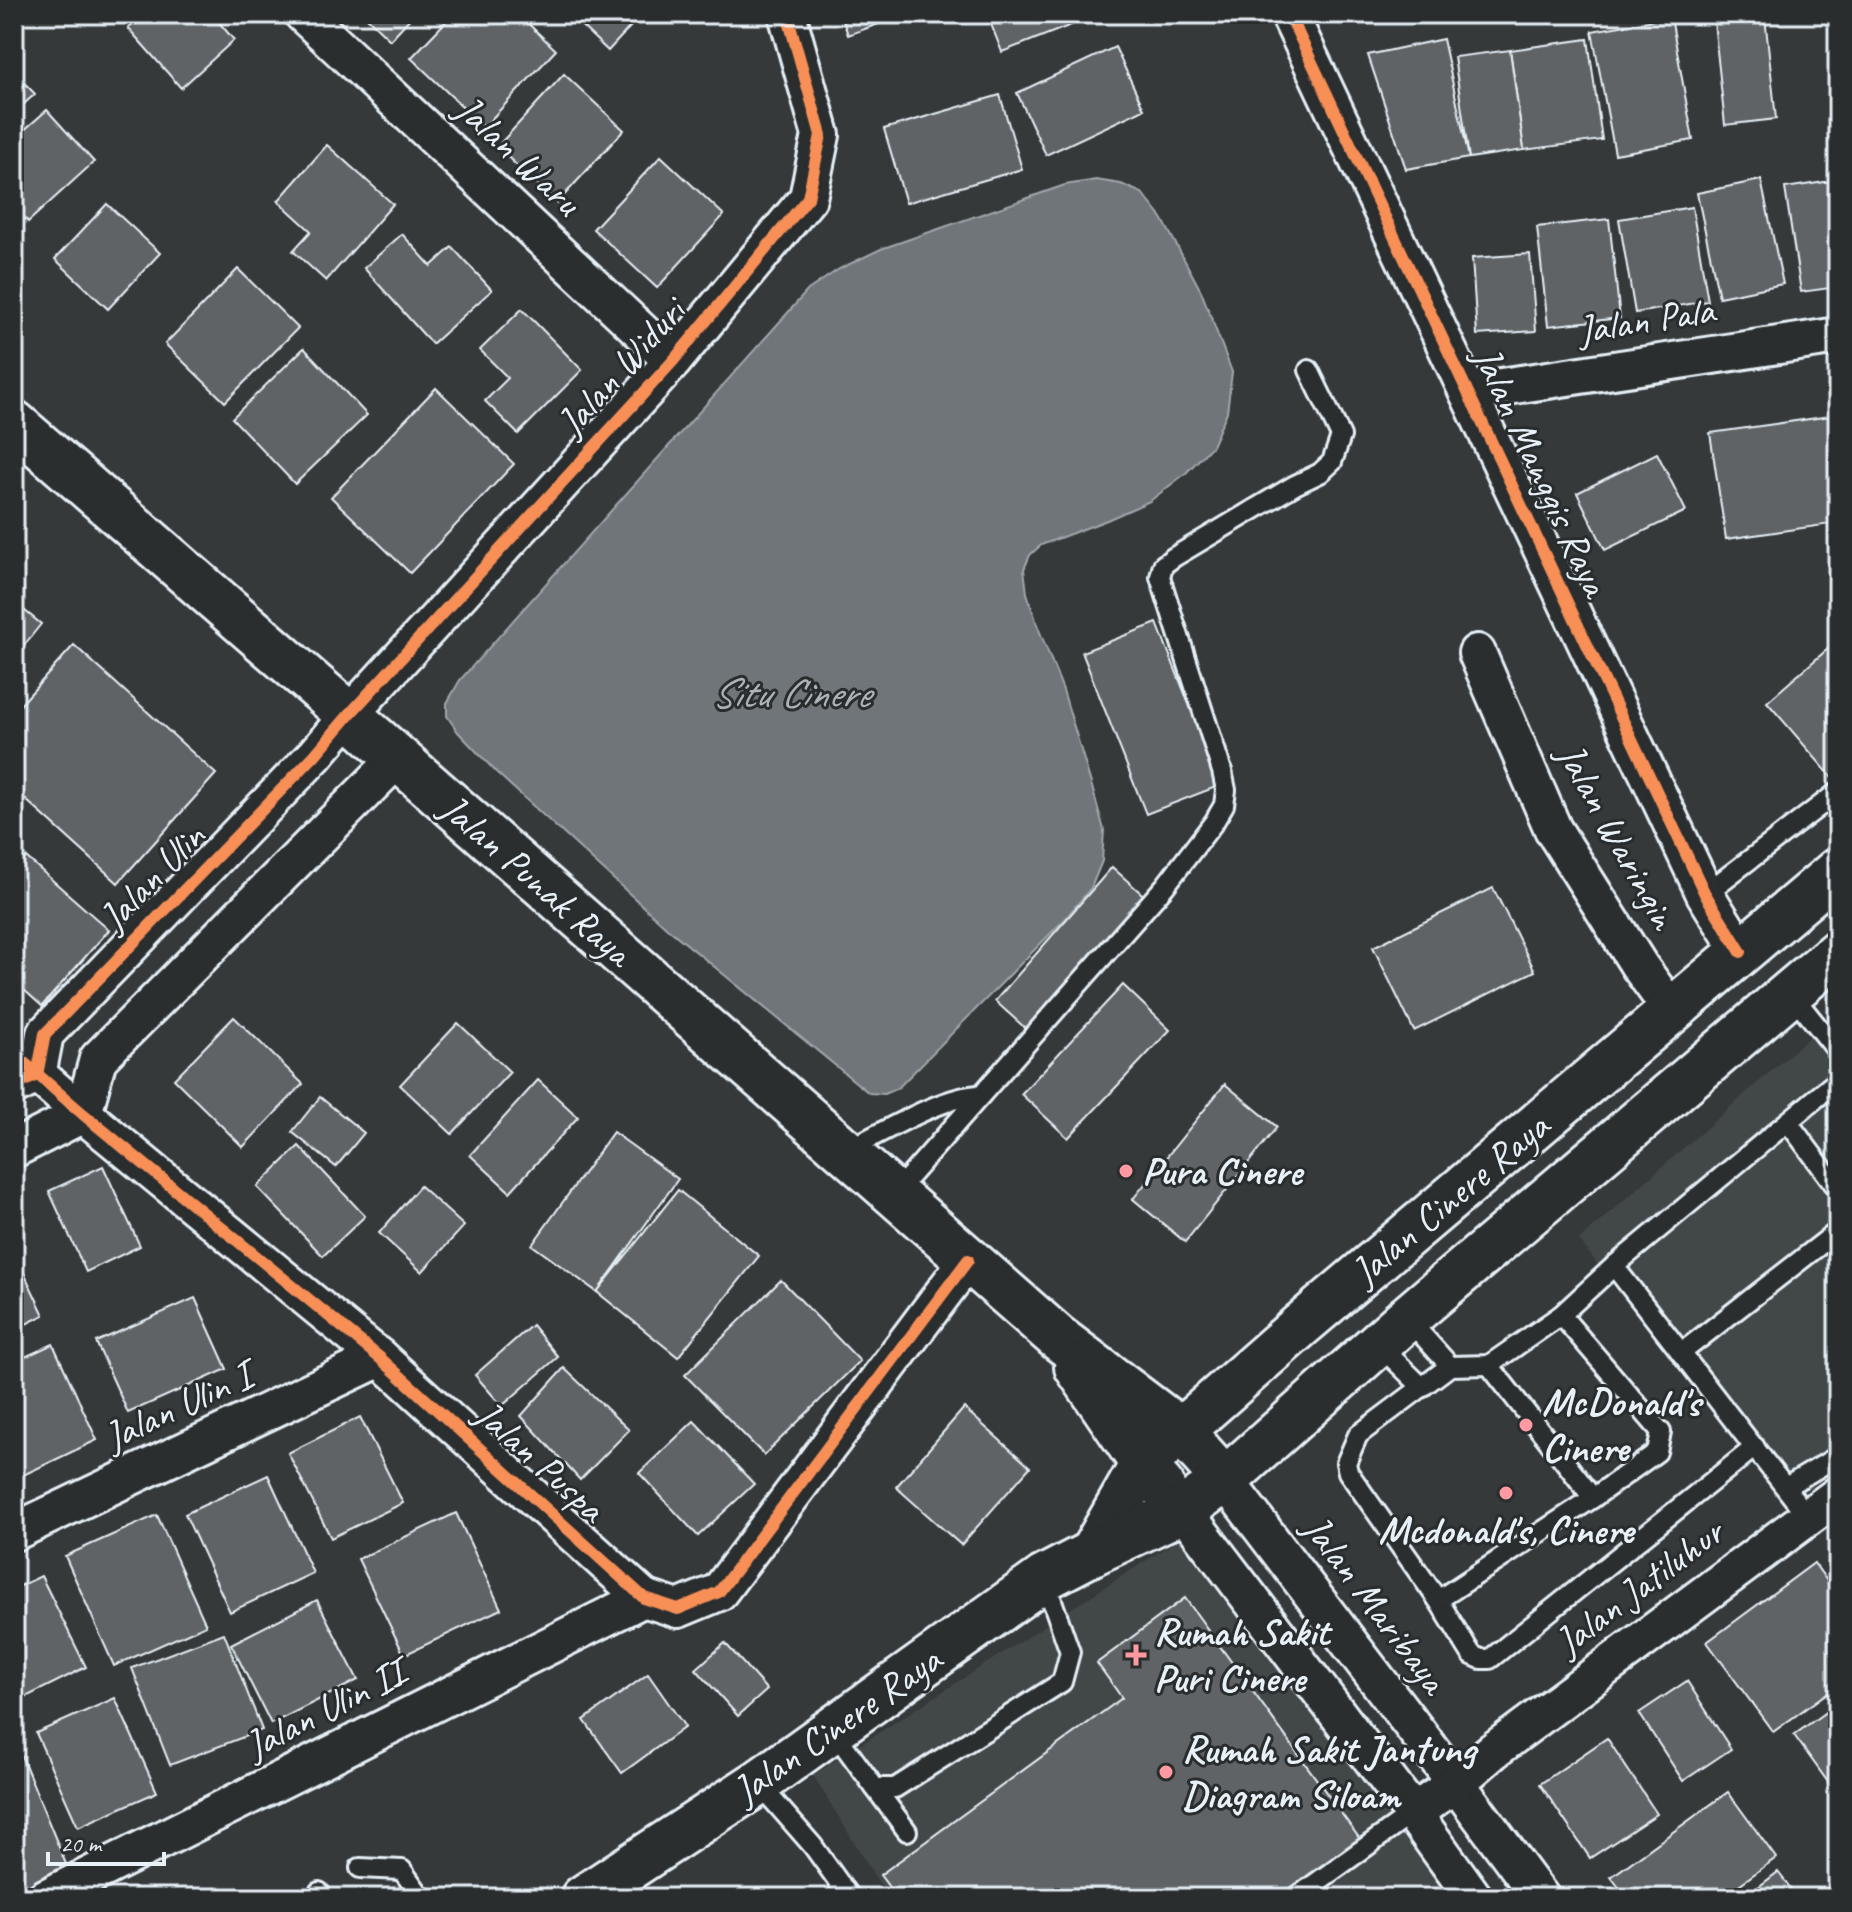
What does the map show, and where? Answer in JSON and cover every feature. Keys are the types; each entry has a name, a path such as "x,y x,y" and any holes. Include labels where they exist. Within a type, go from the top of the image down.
{"main road":[{"name":"Jalan Punak Raya","path":"14,423 1058,1338 1181,1431 1225,1480"},
{"name":"Jalan Cinere Raya","path":"1092,1553 1143,1464 1838,870"},
{"name":"Jalan Cinere Raya","path":"583,1898 758,1783 1044,1578 1183,1510 1225,1480 1393,1331 1838,952"},
{"name":"Jalan Punak Raya","path":"1058,1338 1143,1464 1183,1510"},
{"path":"1266,1356 1309,1405"}],"street":[{"name":"Jalan Waru","path":"303,14 673,361"},
{"name":"Jalan Widuri","path":"349,715 673,361 808,198 821,135 787,14"},
{"name":"Jalan Manggis Raya","path":"1299,15 1461,378 1705,894 1741,952"},
{"name":"Jalan Pala","path":"1461,378 1838,336"},
{"name":"Jalan Waringin","path":"1477,653 1553,829 1640,967 1672,1011"},
{"name":"Jalan Ulin","path":"22,1072 45,1034 314,756 349,715"},
{"path":"14,1149 83,1114 98,1059 398,758"},
{"name":"Jalan Puspa","path":"22,1072 83,1114 380,1358 644,1598 678,1609 719,1592 968,1260"},
{"name":"Jalan Ulin I","path":"14,1532 380,1358"},
{"name":"Jalan Maribaya","path":"1225,1480 1541,1898"},
{"name":"Jalan Jatiluhur","path":"1413,1813 1838,1495"},
{"path":"1183,1510 1474,1898"},
{"name":"Jalan Ulin II","path":"45,1898 644,1598"}],"lane":[{"path":"894,1194 1165,886 1224,805 1226,790 1222,771 1160,577 1163,565 1174,557 1320,473 1332,462 1341,436 1309,370"},
{"path":"1705,894 1838,792"},
{"path":"1790,992 1838,1052"},
{"path":"1393,1331 1450,1366 1489,1365 1561,1315 1614,1266 1838,1080"},
{"path":"844,1151 945,1103 981,1095"},
{"path":"1788,1122 1838,1189"},
{"path":"1681,1353 1838,1231"},
{"path":"1614,1266 1808,1517"},
{"path":"1438,1600 1657,1452 1661,1432 1561,1315"},
{"path":"1393,1331 1422,1387"},
{"path":"1489,1365 1593,1498"},
{"path":"1450,1366 1358,1435 1346,1463 1348,1472 1438,1600 1472,1655 1481,1659 1490,1659 1755,1447"},
{"path":"1786,1487 1838,1456"},
{"path":"875,1788 895,1788 1062,1682 1070,1652 1044,1578"},
{"path":"832,1729 907,1831"},
{"path":"758,1783 813,1846 850,1898"},
{"path":"1295,1898 1413,1813"},
{"path":"360,1868 402,1870 422,1898"}],"shaded area":[{"path":"1838,1012 1838,1442 1772,1491 1579,1240"},
{"name":"Rumah Sakit Puri Cinere","path":"1184,1536 1454,1898 888,1898 813,1775"}],"water":[{"name":"Situ Cinere","path":"1096,180 1121,184 1142,193 1162,218 1201,291 1232,372 1227,412 1212,446 1186,473 1150,501 1041,545 1030,555 1024,569 1027,593 1063,690 1092,787 1104,830 1102,861 1091,888 1065,919 898,1088 884,1094 869,1093 667,928 497,773 458,732 447,716 447,703 460,680 808,290 839,269 881,249 1065,185"}],"building":[{"path":"143,14 212,14 234,40 181,88 128,28"},
{"path":"363,14 414,14 390,40"},
{"path":"453,14 518,14 556,50 484,127 411,58"},
{"path":"569,14 642,14 608,51"},
{"path":"841,14 906,14 848,35"},
{"path":"987,14 1076,14 1079,22 1002,52"},
{"path":"1671,17 1693,140 1615,154 1592,31"},
{"path":"1765,17 1776,119 1725,125 1714,22"},
{"path":"1443,39 1469,158 1406,169 1368,55"},
{"path":"1588,39 1602,140 1524,150 1510,50"},
{"path":"1115,47 1144,109 1046,155 1017,93"},
{"path":"1510,50 1524,150 1469,158 1454,57"},
{"path":"14,72 35,94 14,113"},
{"path":"564,74 624,130 557,203 497,147"},
{"path":"1000,95 1022,169 906,203 884,129"},
{"path":"47,110 94,162 28,222 14,206 14,139"},
{"path":"327,145 393,204 326,281 293,251 311,231 278,201"},
{"path":"661,156 724,215 657,288 593,229"},
{"path":"1761,180 1783,284 1719,297 1697,193"},
{"path":"1838,180 1838,287 1801,292 1785,188"},
{"path":"107,204 160,253 108,309 55,259"},
{"path":"1692,207 1708,301 1635,313 1619,219"},
{"path":"1609,219 1620,318 1548,326 1537,227"},
{"path":"402,234 431,266 452,247 492,290 432,344 364,268"},
{"path":"1530,254 1536,331 1477,335 1472,258"},
{"path":"238,269 298,328 225,402 165,344"},
{"path":"522,309 582,370 518,434 485,401 508,378 480,350"},
{"path":"304,348 367,415 295,484 232,418"},
{"path":"436,388 514,464 410,573 331,497"},
{"path":"1838,415 1838,523 1726,539 1710,433"},
{"path":"1657,453 1686,511 1605,550 1577,493"},
{"path":"14,602 41,624 14,658"},
{"path":"1157,623 1221,785 1146,814 1082,652"},
{"path":"1838,640 1838,779 1835,781 1767,702"},
{"path":"74,645 216,774 118,883 14,789 14,712"},
{"path":"26,857 109,930 42,1006 14,981 14,871"},
{"path":"1112,867 1150,901 1033,1035 995,1001"},
{"path":"1493,888 1535,971 1414,1031 1373,947"},
{"path":"1123,985 1170,1030 1068,1138 1021,1094"},
{"path":"234,1017 303,1084 243,1147 174,1079"},
{"path":"458,1023 510,1072 452,1134 400,1085"},
{"path":"538,1080 578,1117 510,1192 470,1155"},
{"path":"1225,1084 1277,1127 1185,1242 1133,1199"},
{"path":"320,1097 364,1133 336,1167 292,1132"},
{"path":"613,1132 678,1179 597,1292 532,1245"},
{"path":"299,1146 365,1216 323,1256 257,1187"},
{"path":"103,1166 140,1246 86,1272 49,1191"},
{"path":"420,1186 464,1226 422,1272 379,1233"},
{"path":"678,1190 759,1256 678,1357 597,1292"},
{"path":"14,1252 44,1315 14,1330"},
{"path":"781,1280 860,1361 764,1455 685,1375"},
{"path":"195,1298 227,1369 128,1413 96,1342"},
{"path":"532,1325 558,1357 502,1406 475,1375"},
{"path":"53,1344 97,1440 15,1479 14,1362"},
{"path":"564,1368 629,1430 580,1480 521,1416"},
{"path":"964,1408 1030,1467 961,1545 896,1487"},
{"path":"360,1417 403,1503 331,1538 288,1453"},
{"path":"694,1421 754,1484 698,1536 639,1473"},
{"path":"268,1475 313,1573 230,1612 185,1514"},
{"path":"456,1513 501,1609 404,1655 358,1559"},
{"path":"157,1515 206,1625 114,1666 65,1556"},
{"path":"1814,1563 1838,1596 1838,1685 1773,1732 1707,1642"},
{"path":"41,1576 86,1667 14,1703 14,1589"},
{"name":"Rumah Sakit Jantung Diagram Siloam","path":"1185,1598 1365,1846 1295,1898 897,1898 880,1875 1122,1698 1097,1663"},
{"path":"317,1600 358,1680 271,1724 231,1644"},
{"path":"224,1633 262,1730 170,1765 132,1668"},
{"path":"725,1643 767,1690 738,1716 696,1669"},
{"path":"648,1674 685,1727 622,1773 584,1720"},
{"path":"1687,1681 1731,1749 1683,1781 1639,1713"},
{"path":"115,1698 157,1792 78,1827 36,1733"},
{"path":"1838,1703 1838,1796 1794,1735"},
{"path":"1607,1738 1657,1814 1590,1858 1540,1784"},
{"path":"19,1750 68,1869 14,1892 14,1752"},
{"path":"1728,1792 1776,1858 1721,1898 1627,1898 1611,1877"},
{"path":"1778,1872 1798,1898 1744,1898"}],"cycle path":[{"path":"14,1086 37,1075 45,1034 314,756 673,361 808,198 821,135 787,14"},
{"path":"1289,14 1705,894 1741,952"},
{"path":"14,1054 380,1358 644,1598 678,1609 719,1592 968,1260"}],"place":[{"name":"Pura Cinere","path":"1126,1171"},
{"name":"McDonald's Cinere","path":"1526,1425"},
{"name":"Mcdonald's, Cinere","path":"1506,1493"},
{"name":"Rumah Sakit Puri Cinere","path":"1136,1655"},
{"name":"Rumah Sakit Jantung Diagram Siloam","path":"1166,1772"}]}
